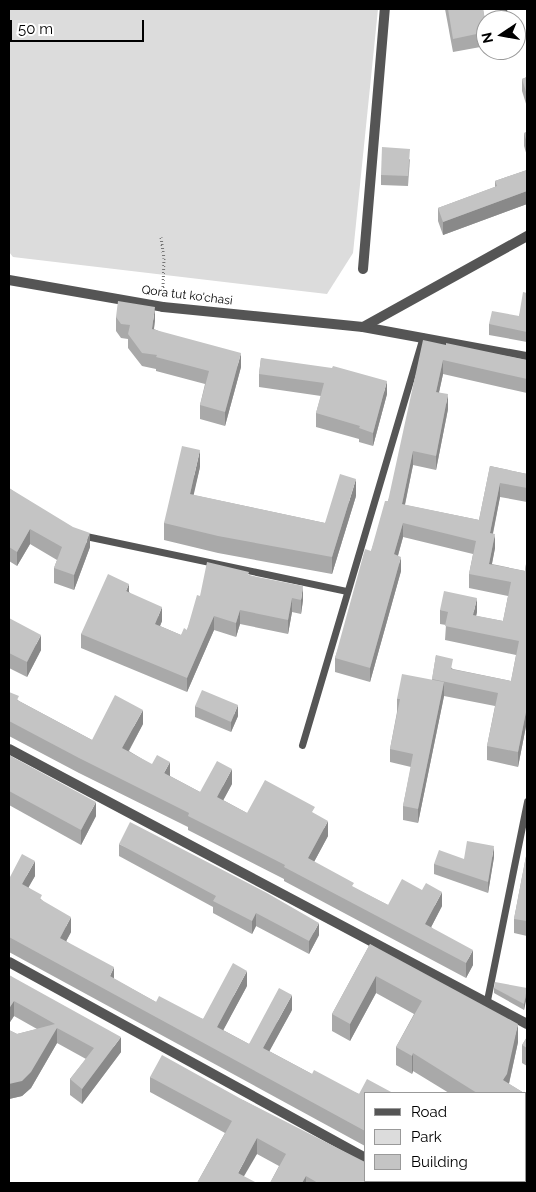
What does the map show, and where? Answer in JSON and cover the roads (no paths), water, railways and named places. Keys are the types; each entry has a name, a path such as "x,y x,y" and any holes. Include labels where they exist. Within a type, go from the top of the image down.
{"street":[{"path":"363,269 385,9"},
{"path":"363,327 527,236"},
{"name":"Qora tut ko'chasi","path":"9,280 163,307 363,327 527,357"},
{"path":"9,748 487,1000 527,1024"},
{"path":"9,962 364,1157"}],"lane":[{"path":"302,744 423,337"},
{"path":"73,530 81,535 347,591"},
{"path":"487,1000 527,801"}]}
